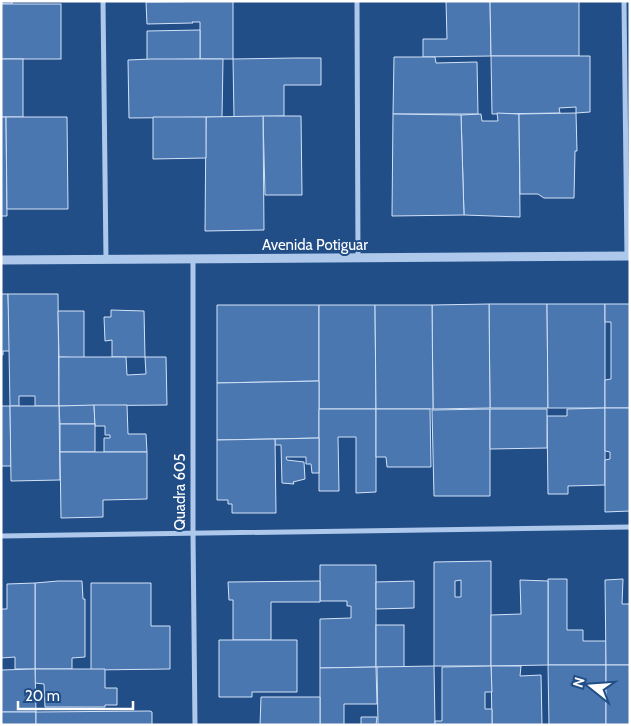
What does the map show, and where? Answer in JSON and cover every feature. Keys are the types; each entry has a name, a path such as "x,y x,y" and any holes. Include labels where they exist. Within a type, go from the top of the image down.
{"street":[{"path":"103,1 106,260"},
{"path":"357,1 358,258"},
{"path":"624,1 628,256"},
{"name":"Avenida Potiguar","path":"1,260 628,256"},
{"name":"Quadra 605","path":"193,259 195,725"},
{"path":"1,536 630,527"}],"building":[{"path":"1,1 12,1 12,4 1,4"},
{"path":"233,1 233,59 200,59 200,22 147,24 146,2"},
{"path":"446,1 490,1 491,56 423,57 423,39 447,39"},
{"path":"490,1 579,1 579,56 491,56"},
{"path":"1,4 61,4 61,59 1,59"},
{"path":"200,30 200,59 147,60 147,31"},
{"path":"491,56 590,56 590,112 576,113 576,107 559,108 560,113 492,114"},
{"path":"394,57 435,57 436,63 477,62 478,114 393,114"},
{"path":"321,58 321,85 284,85 284,116 234,117 233,59"},
{"path":"1,59 23,59 23,117 1,117"},
{"path":"223,59 222,117 129,118 128,60"},
{"path":"497,113 519,114 520,217 464,215 461,115 481,114 482,121 498,121"},
{"path":"576,113 577,151 575,151 574,198 544,198 538,194 520,194 519,114"},
{"path":"393,114 461,115 464,215 392,216"},
{"path":"263,116 301,116 302,195 265,195"},
{"path":"263,116 264,230 205,231 206,117"},
{"path":"1,117 6,117 7,216 1,216"},
{"path":"6,117 67,117 68,209 7,209"},
{"path":"153,117 206,117 206,158 153,159"},
{"path":"1,294 8,294 10,351 3,351 3,355 1,355"},
{"path":"8,294 58,294 59,406 35,406 35,396 19,396 19,406 10,406"},
{"path":"489,304 547,304 548,408 490,408"},
{"path":"489,304 490,408 433,409 432,305"},
{"path":"547,304 605,304 605,408 548,408"},
{"path":"605,304 630,304 630,408 605,408 605,380 611,379 611,322 605,322"},
{"path":"217,305 319,305 319,381 217,383"},
{"path":"319,305 375,305 376,409 319,409"},
{"path":"375,305 432,305 433,409 376,409"},
{"path":"111,310 144,311 145,357 112,357 112,340 105,341 104,317 111,317"},
{"path":"58,311 84,311 84,358 59,357"},
{"path":"59,357 126,357 127,375 146,374 145,357 166,357 167,405 59,406"},
{"path":"319,381 319,438 217,440 217,383"},
{"path":"94,405 95,424 60,424 59,406"},
{"path":"94,405 127,405 128,434 146,434 147,452 104,452 104,438 110,438 110,435 105,435 105,426 95,426"},
{"path":"1,406 10,406 11,466 1,466"},
{"path":"10,406 59,406 60,480 11,481"},
{"path":"605,408 605,485 568,486 568,494 548,494 547,416 567,416 567,409"},
{"path":"605,408 630,408 630,511 605,512 605,460 610,459 610,452 605,451"},
{"path":"319,409 376,409 376,492 356,493 356,437 338,437 339,491 319,491"},
{"path":"376,409 430,409 431,467 387,467 386,457 376,457"},
{"path":"490,409 490,496 434,496 432,410"},
{"path":"490,409 547,409 547,448 490,449"},
{"path":"60,424 95,424 95,452 60,452"},
{"path":"319,438 319,473 312,473 311,464 306,464 306,457 286,457 287,460 304,462 305,479 293,482 294,484 282,483 281,445 275,445 275,439"},
{"path":"275,439 276,513 232,513 232,504 228,504 228,500 217,500 217,440"},
{"path":"60,452 147,452 147,499 103,500 103,517 61,518"},
{"path":"491,561 491,666 434,666 434,562","holes":["461,580 461,597 455,597 455,581"]},
{"path":"320,565 376,565 376,667 320,668 320,619 351,618 351,606 347,606 347,601 320,601"},
{"path":"548,579 567,579 567,630 583,630 583,641 606,641 606,665 548,665"},
{"path":"623,579 622,604 630,604 630,665 606,665 605,580"},
{"path":"520,580 548,581 548,665 491,666 491,615 521,614"},
{"path":"82,581 83,599 85,599 85,657 72,658 72,669 35,669 35,583"},
{"path":"320,581 320,602 271,602 271,640 233,640 233,600 229,600 228,582"},
{"path":"414,581 414,608 376,609 376,582"},
{"path":"35,583 35,669 15,669 15,657 1,658 1,609 7,609 7,584"},
{"path":"91,583 151,583 151,626 170,626 170,669 91,670"},
{"path":"376,625 404,625 404,667 376,667"},
{"path":"219,640 297,640 297,692 252,692 252,697 219,697"},
{"path":"548,665 606,665 606,725 549,725"},
{"path":"606,665 630,665 630,725 606,725"},
{"path":"434,666 435,725 378,725 377,667"},
{"path":"491,666 521,666 520,676 541,675 542,725 492,725"},
{"path":"491,666 492,692 485,692 485,709 492,709 492,725 435,725 435,721 442,721 442,667"},
{"path":"376,667 377,704 344,704 344,725 320,725 320,668"},
{"path":"35,669 105,669 105,688 117,688 117,705 105,705 105,707 45,707 44,684 35,683"},
{"path":"35,669 36,712 1,712 1,670"},
{"path":"261,697 320,697 320,725 260,725"},
{"path":"150,711 152,712 152,725 36,725 36,712"},
{"path":"1,712 36,712 36,725 1,725"},
{"path":"361,717 377,717 376,725 361,725"}]}
